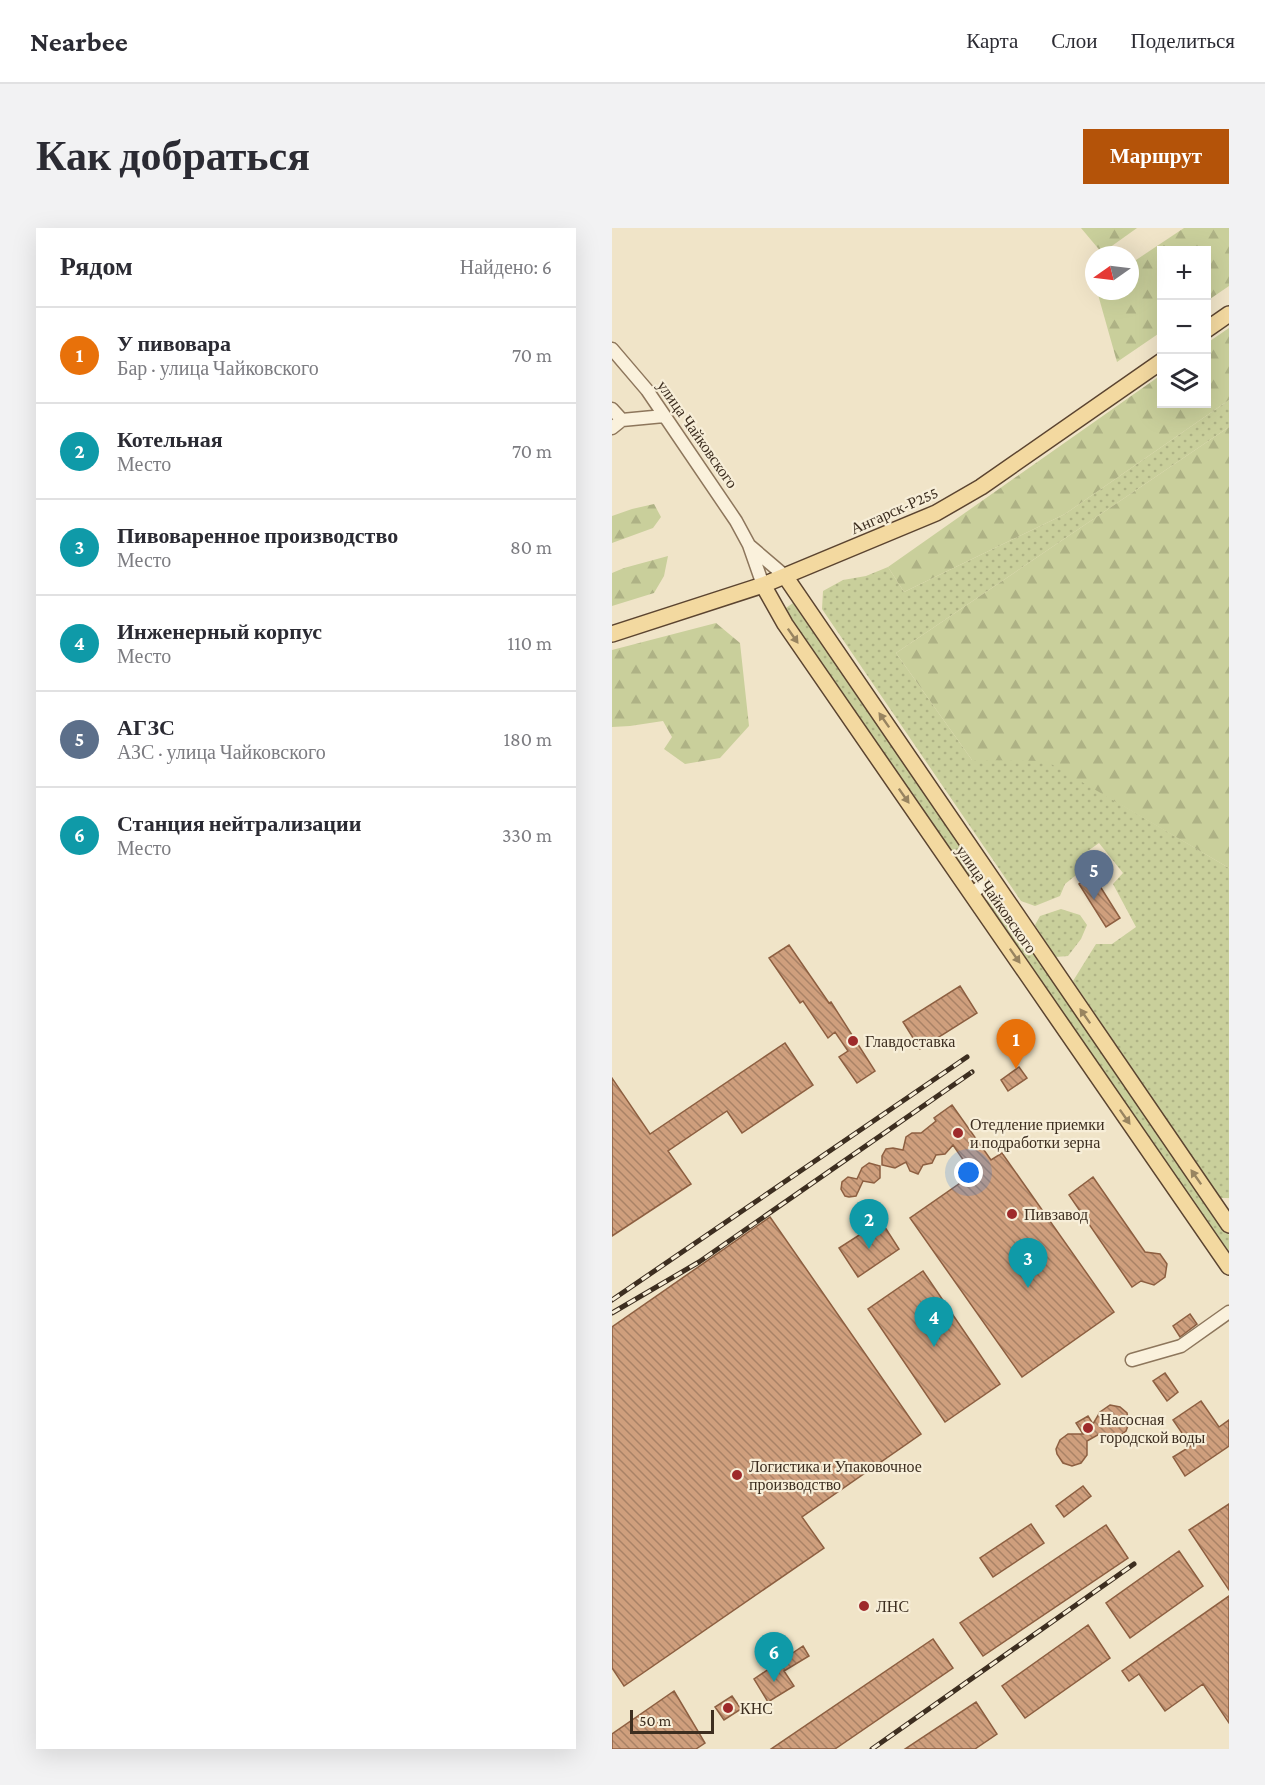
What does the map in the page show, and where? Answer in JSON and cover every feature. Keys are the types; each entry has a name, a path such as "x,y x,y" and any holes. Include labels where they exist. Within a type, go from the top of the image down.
{"main road":[{"path":"1211,327 1229,314"},
{"name":"Ангарск-Р255","path":"612,634 763,585 889,534 945,508 981,487 1157,364"},
{"name":"улица Чайковского","path":"785,576 1229,1225"},
{"name":"улица Чайковского","path":"763,585 785,624 1229,1267"}],"street":[{"name":"улица Чайковского","path":"612,349 647,390 736,521 749,545 763,585"},
{"path":"612,409 617,424 664,416"},
{"name":"улица Чайковского","path":"749,545 785,576"},
{"path":"971,894 992,878"},
{"path":"1132,1360 1181,1346 1229,1312"}],"green space":[{"path":"1081,228 1137,228 1112,246 1096,246"},
{"path":"1184,228 1229,228 1229,286 1211,298 1211,246 1157,246"},
{"path":"1157,246 1157,335 1117,362 1100,300 1139,300 1139,258"},
{"path":"1229,328 1229,400 1065,514 904,592 888,567 1157,378 1157,408 1211,408 1211,340"},
{"path":"1229,400 1229,427 896,653 972,760 1046,760 1229,868 1229,1198 1220,1198 1073,981 1096,944 1112,944 1136,927 1113,884 1123,873 1099,843 1085,853 1090,864 1065,884 1060,896 1035,906 1021,901 822,609 823,591 843,580 866,576 888,567 904,592 1065,514"},
{"path":"1229,427 1229,868 1046,761 972,760 896,653"},
{"path":"654,504 661,517 653,528 612,543 612,516"},
{"path":"668,556 664,576 654,593 612,606 612,573"},
{"path":"793,603 980,875 969,882 783,610"},
{"path":"716,623 740,643 749,726 720,758 685,764 664,749 672,737 663,721 612,727 612,650"},
{"path":"994,895 1229,1235 1229,1258 984,903"},
{"path":"1061,909 1080,915 1087,925 1081,939 1068,956 1055,957 1035,925 1040,916"}],"building":[{"path":"1093,875 1120,918 1106,927 1079,884"},
{"path":"789,945 829,1003 831,1002 875,1071 857,1083 839,1057 848,1051 835,1032 828,1038 803,1001 800,1003 769,958"},
{"path":"960,986 977,1013 920,1049 903,1022"},
{"path":"785,1043 813,1085 742,1133 727,1111 668,1151 691,1184 612,1236 612,1078 650,1134"},
{"path":"1019,1067 1027,1078 1008,1091 1001,1080"},
{"path":"952,1105 991,1160 1002,1153 1114,1312 1022,1377 910,1218 973,1174 953,1145 945,1154 936,1155 932,1163 923,1165 918,1174 910,1171 906,1162 895,1168 882,1165 882,1156 886,1149 903,1150 906,1137 912,1133 921,1133 936,1121 934,1118"},
{"path":"869,1163 880,1166 880,1178 874,1183 863,1181 856,1196 845,1196 841,1189 842,1182 848,1177 857,1179 862,1168"},
{"path":"1093,1177 1145,1252 1160,1254 1167,1264 1165,1277 1154,1285 1141,1281 1132,1287 1069,1195"},
{"name":"Логистика и Упаковочное производство","path":"770,1217 921,1434 802,1517 824,1548 624,1686 612,1668 612,1327"},
{"path":"881,1221 899,1249 858,1277 839,1248"},
{"path":"923,1271 1000,1384 945,1422 868,1309"},
{"path":"1190,1314 1197,1324 1180,1337 1173,1326"},
{"path":"1165,1373 1178,1392 1167,1401 1153,1381"},
{"path":"1201,1401 1219,1427 1229,1420 1229,1446 1185,1476 1173,1457 1191,1446 1173,1420"},
{"path":"1110,1405 1120,1407 1127,1413 1129,1423 1126,1431 1113,1438 1101,1433 1087,1441 1087,1455 1081,1463 1072,1466 1063,1463 1056,1449 1060,1440 1068,1434 1083,1434 1076,1423 1088,1416 1093,1424 1100,1412"},
{"path":"1083,1486 1091,1496 1064,1517 1056,1506"},
{"path":"1229,1504 1229,1590 1189,1530"},
{"path":"1031,1524 1044,1543 993,1577 980,1558"},
{"path":"1106,1525 1128,1558 983,1656 960,1623"},
{"path":"1179,1551 1203,1586 1130,1638 1106,1603"},
{"path":"1229,1596 1229,1723 1203,1684 1165,1711 1139,1674 1129,1681 1122,1671"},
{"path":"1088,1625 1110,1658 1025,1718 1002,1686"},
{"path":"933,1639 953,1668 835,1749 771,1749"},
{"path":"803,1646 809,1656 784,1671 794,1686 768,1702 754,1679"},
{"path":"674,1691 705,1743 696,1749 612,1749 612,1734"},
{"name":"КНС","path":"732,1696 741,1709 724,1720 715,1707"},
{"path":"976,1702 997,1734 975,1749 905,1749"}],"railway":[{"path":"612,1300 967,1057"},
{"path":"612,1313 699,1262 972,1072"},
{"path":"872,1749 1134,1564"}],"place":[{"name":"АГЗС","path":"1094,900"},
{"name":"Главдоставка","path":"853,1041"},
{"name":"У пивовара","path":"1016,1069"},
{"name":"Отедление приемки и подработки зерна","path":"958,1133"},
{"name":"Пивзавод","path":"1012,1214"},
{"name":"Котельная","path":"869,1249"},
{"name":"Пивоваренное производство","path":"1028,1288"},
{"name":"Инженерный корпус","path":"934,1347"},
{"name":"Насосная городской воды","path":"1088,1428"},
{"name":"Логистика и Упаковочное производство","path":"737,1475"},
{"name":"ЛНС","path":"864,1606"},
{"name":"Станция нейтрализации","path":"774,1682"},
{"name":"КНС","path":"728,1708"}]}
